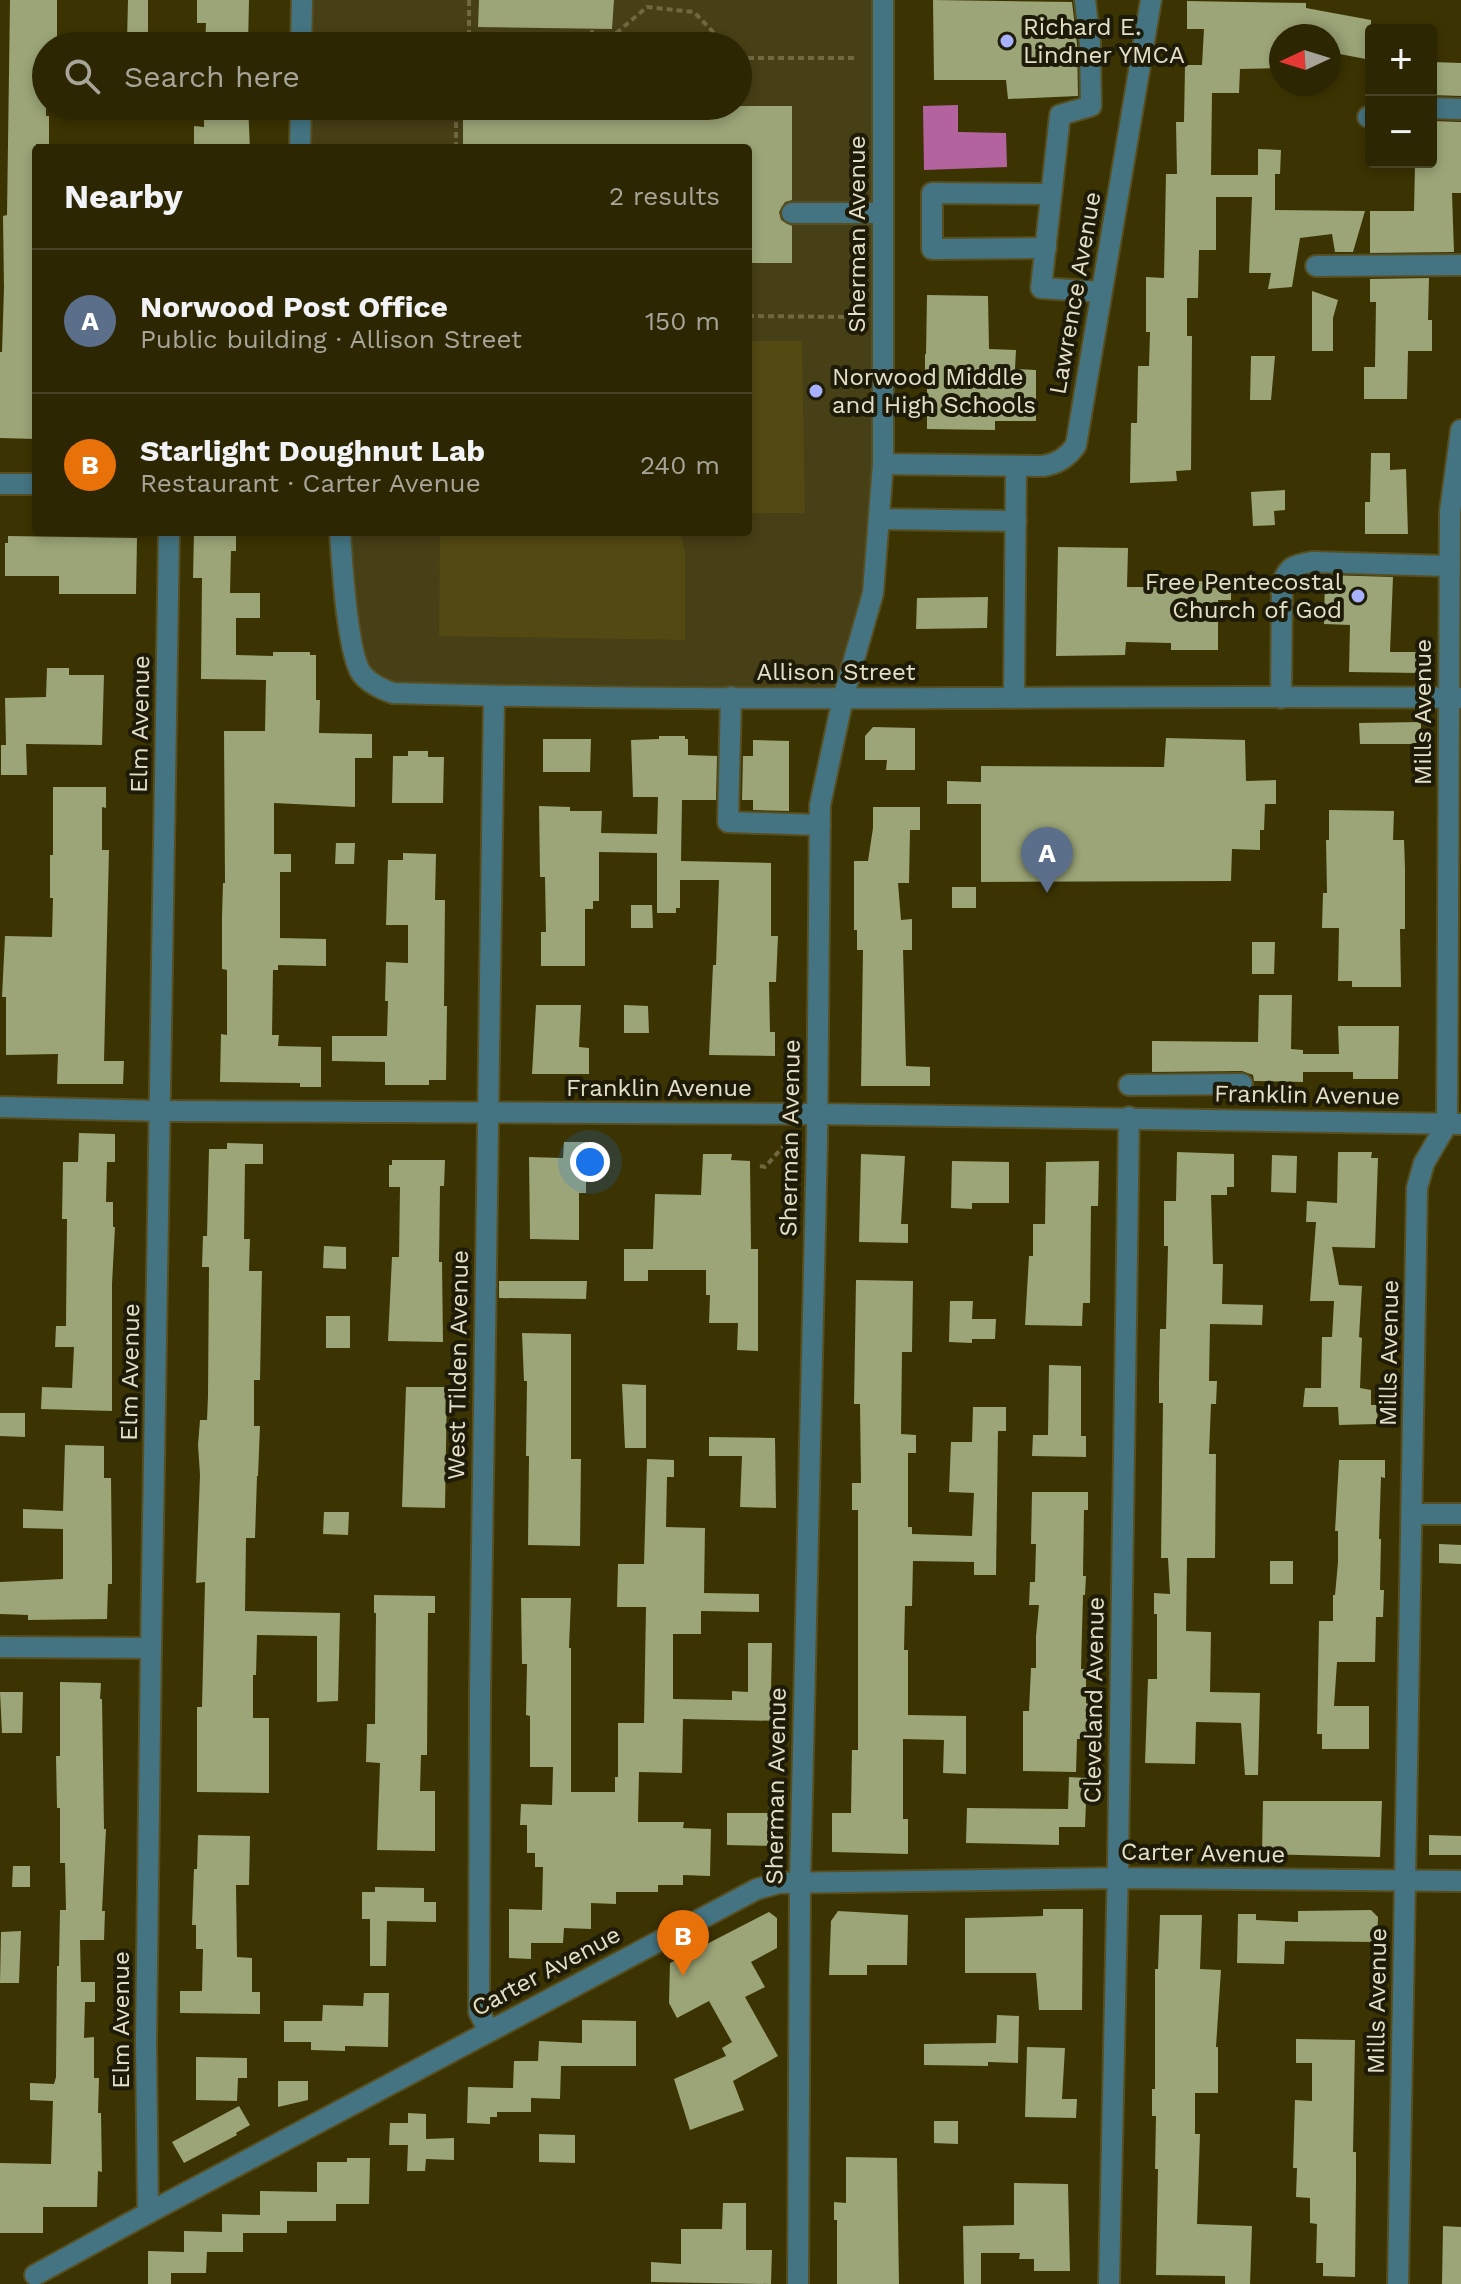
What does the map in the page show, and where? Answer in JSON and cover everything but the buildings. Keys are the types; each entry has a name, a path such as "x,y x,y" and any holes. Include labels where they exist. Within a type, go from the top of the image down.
{"street":[{"path":"301,32 302,0"},
{"name":"Sherman Avenue","path":"798,2284 800,1883 817,1114 820,805 843,698 873,593 879,519 883,464 883,0"},
{"path":"1085,0 1090,43 1091,106 1060,115 1041,288 1101,292"},
{"name":"Lawrence Avenue","path":"883,464 1051,465 1066,457 1076,445 1151,0"},
{"path":"1437,108 1461,109"},
{"path":"300,120 300,144"},
{"path":"1046,248 932,249 932,193 1051,194"},
{"path":"792,213 883,213"},
{"path":"1316,266 1461,265"},
{"name":"Mills Avenue","path":"1398,2284 1417,1188 1424,1163 1454,1124 1455,698 1450,512 1461,430"},
{"path":"1014,698 1016,466"},
{"path":"0,484 32,484"},
{"path":"879,519 1016,521"},
{"name":"Elm Avenue","path":"148,2213 146,2042 169,536"},
{"name":"Allison Street","path":"340,536 353,655 365,677 378,688 393,693 843,698 1455,698"},
{"path":"1281,698 1282,583 1287,572 1296,564 1450,566"},
{"name":"West Tilden Avenue","path":"489,2031 479,2012 480,1694 494,696"},
{"path":"731,697 728,822 820,825"},
{"path":"1129,1085 1242,1084"},
{"name":"Franklin Avenue","path":"0,1107 161,1111 1129,1117 1454,1124"},
{"name":"Cleveland Avenue","path":"1109,2284 1129,1117"},
{"path":"1413,1514 1461,1514"},
{"path":"0,1647 151,1648"},
{"name":"Carter Avenue","path":"35,2275 757,1889 779,1883 1117,1878 1461,1881"}],"path":[{"path":"469,0 469,32"},
{"path":"618,32 647,7 694,12 713,32"},
{"path":"752,58 857,58"},
{"path":"456,120 456,144"},
{"path":"752,316 854,317"},
{"path":"760,1166 765,1167 790,1139"}],"shaded area":[{"name":"Norwood Middle and High Schools","path":"302,0 883,0 873,593 843,698 393,693 365,677 341,536 752,536 752,144 300,144 301,120 752,120 752,32 301,32"},
{"path":"958,105 958,132 1006,133 1007,167 924,170 923,106"},
{"path":"752,341 802,341 805,513 752,513"},
{"path":"440,536 682,536 685,552 685,640 439,636"}],"place":[{"name":"Richard E. Lindner YMCA","path":"1007,41"},
{"name":"Norwood Middle and High Schools","path":"816,391"},
{"name":"Free Pentecostal Church of God","path":"1358,596"},
{"name":"Norwood Post Office","path":"1047,893"},
{"name":"Starlight Doughnut Lab","path":"683,1976"}]}
